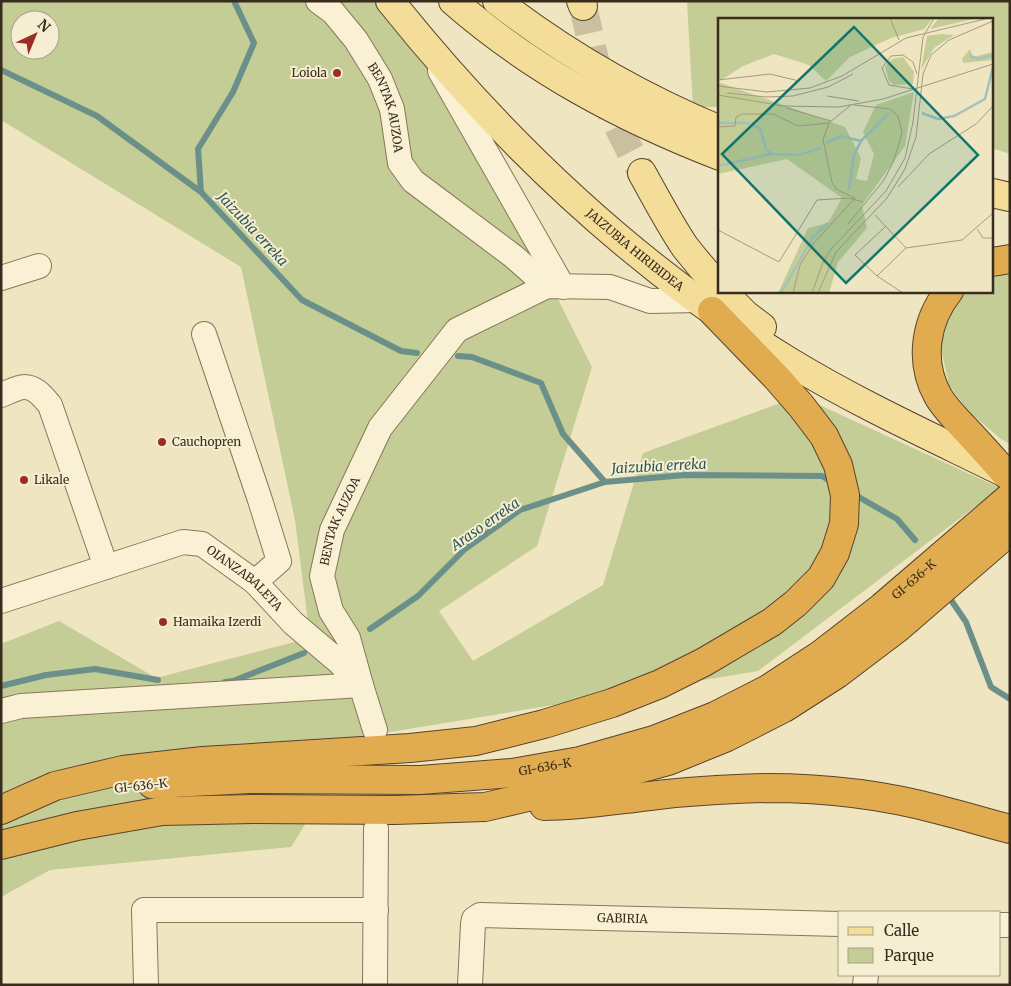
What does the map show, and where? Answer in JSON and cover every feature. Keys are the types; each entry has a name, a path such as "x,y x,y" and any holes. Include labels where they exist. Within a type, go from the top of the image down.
{"highway":[{"path":"994,262 1010,259"},
{"path":"947,292 934,315 926,347 927,364 931,380 947,410 985,449 1006,503"},
{"path":"1,811 55,786 123,770 247,757 410,748 496,736 544,724 612,703 660,684 704,662 772,622 796,603 821,578 835,553 844,524 845,495 838,466 824,436 713,298"},
{"name":"GI-636-K","path":"1,845 77,826 162,811 253,809 395,810 485,807 587,783 668,760 727,737 784,708 837,674 899,627 1006,503"},
{"name":"GI-636-K","path":"1,811 82,793 159,783 250,779 420,780 512,773 580,761 654,740 715,716 768,689 820,655 882,607 1006,503"},
{"path":"485,807 593,804 651,796 719,790 768,788 823,790 878,797 930,807 1010,829"}],"main road":[{"name":"JAIZUBIA HIRIBIDEA","path":"390,1 425,45 474,100 543,169 647,262 713,298 789,361 853,398 929,435 1006,503"},
{"path":"453,1 506,44 547,71 642,123 678,140 718,155"},
{"path":"497,1 524,22 604,74 689,117 718,129"},
{"name":"JAIZUBIA HIRIBIDEA","path":"642,173 669,221 704,271 713,298"},
{"path":"994,193 1010,196"},
{"path":"994,205 1010,206"}],"street":[{"name":"BENTAK AUZOA","path":"318,1 333,12 356,40 380,79 392,109 400,163 413,181 555,286"},
{"path":"425,45 555,286 610,287 650,301 713,298"},
{"path":"1,278 39,266"},
{"name":"BENTAK AUZOA","path":"361,685 348,638 331,611 322,576 332,530 380,428 457,330 555,286"},
{"path":"204,334 279,561 255,582"},
{"path":"1,394 24,387 41,394 50,405 106,567"},
{"name":"OIANZABALETA","path":"1,600 183,542 202,544 255,582 293,623 339,662 361,685 375,730"},
{"path":"1,711 21,706 361,685"},
{"path":"375,985 376,829"},
{"path":"146,985 144,910 376,910"},
{"name":"GABIRIA","path":"470,985 473,924 474,919 480,915 838,924"}],"green space":[{"path":"1,1 398,1 521,226 592,367 537,546 439,611 473,661 603,585 643,453 800,396 1000,488 758,671 360,737 291,847 50,870 1,897 1,644 59,621 156,678 310,638 295,520 241,267 1,120"},
{"path":"687,1 1010,1 1010,154 994,149 994,18 718,18 718,107 693,107"},
{"path":"1010,273 1010,444 1001,439 969,412 949,385 941,348 943,322 956,300 966,292 994,292 994,277"}],"waterway":[{"name":"Jaizubia erreka","path":"234,1 254,43 233,92 198,149 201,192 302,300 401,351 417,353"},
{"path":"1,70 97,116 201,192"},
{"name":"Jaizubia erreka","path":"458,356 472,357 541,383 563,434 605,482 685,475 822,476 830,481"},
{"name":"Araso erreka","path":"370,629 418,596 465,549 520,510 605,482"},
{"name":"Jaizubia erreka","path":"857,496 897,519 915,540"},
{"name":"Jaizubia erreka","path":"951,600 966,622 991,687 1010,699"},
{"name":"Araso erreka","path":"225,682 233,681 304,653"},
{"name":"Araso erreka","path":"1,686 46,675 95,669 158,680"}],"tunnel":[{"path":"583,6 604,93 626,144 642,173"}],"place":[{"name":"Loiola","path":"337,73"},
{"name":"Cauchopren","path":"162,442"},
{"name":"Likale","path":"24,480"},
{"name":"Hamaika Izerdi","path":"163,622"}]}
